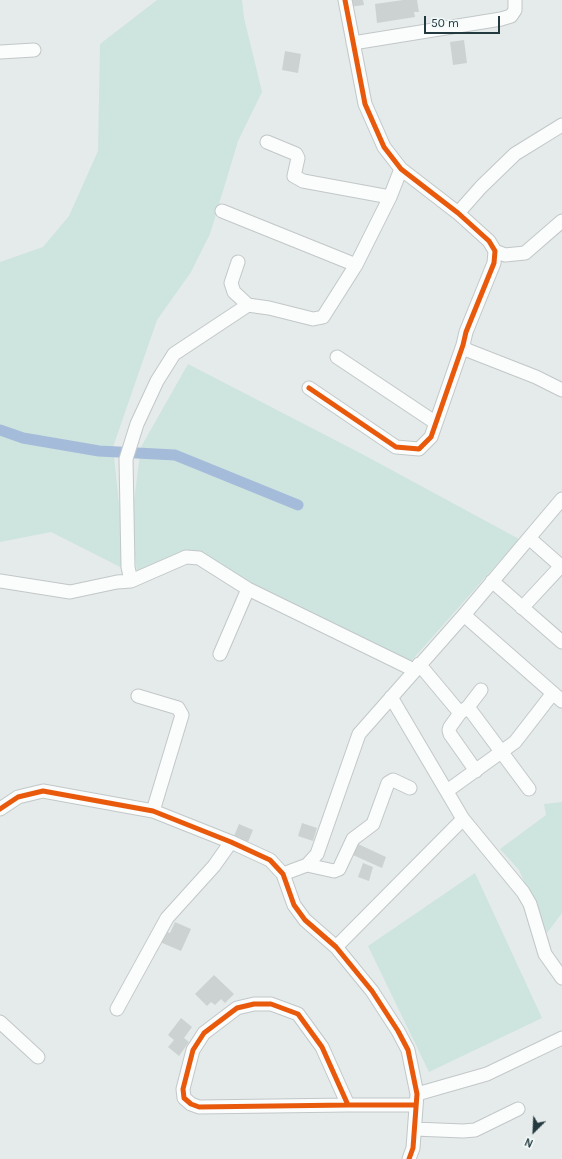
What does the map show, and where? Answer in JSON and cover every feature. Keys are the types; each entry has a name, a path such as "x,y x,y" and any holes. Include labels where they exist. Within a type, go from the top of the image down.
{"street":[{"path":"309,388 396,447 420,449 431,437 463,345 466,332 494,263 495,251 489,241 458,213 401,169 384,147 365,104 345,0"},
{"path":"353,43 501,19 511,16 515,10 515,0"},
{"path":"0,52 34,50"},
{"path":"458,213 481,187 515,154 562,125"},
{"path":"267,142 296,154 298,158 294,176 303,181 390,197"},
{"path":"238,262 232,283 234,292 248,305 269,308 313,319 323,317 356,265 390,197 401,169"},
{"path":"222,211 356,265"},
{"path":"495,251 505,255 525,252 562,221"},
{"path":"131,581 128,567 126,459 137,424 157,381 174,354 248,305"},
{"path":"463,345 467,350 536,377 562,390"},
{"path":"337,357 436,423"},
{"path":"283,874 307,865 317,854 359,734 464,615 562,499"},
{"path":"522,608 561,567 530,538"},
{"path":"0,581 70,592 117,582 131,581 186,557 199,558 248,589 417,667 464,710 502,752 530,789"},
{"path":"492,581 522,608 559,634"},
{"path":"220,654 248,589"},
{"path":"447,791 515,742 558,697 464,615"},
{"path":"476,771 450,734 449,730 481,690"},
{"path":"138,696 178,708 182,715 153,811"},
{"path":"391,697 463,819 523,892 530,904 545,954 562,978"},
{"path":"307,865 334,871 339,869 353,839 373,824 388,783 393,780 410,788"},
{"path":"0,809 18,797 43,791 153,811 231,842 270,860 283,874 294,905 305,920 336,947 372,991 398,1031 408,1050 417,1100 413,1148 409,1159"},
{"path":"336,947 463,819"},
{"path":"117,1008 167,918 214,866 231,842"},
{"path":"348,1104 322,1047 298,1014 271,1004 254,1004 237,1008 204,1033 192,1050 183,1089 184,1098 191,1104 199,1107 348,1104 417,1100 486,1074 562,1038"},
{"path":"0,1022 38,1057"},
{"path":"415,1129 463,1132 475,1130 518,1108"}],"green space":[{"path":"157,0 242,0 244,18 262,92 238,141 210,234 191,272 157,320 113,447 126,570 51,532 0,542 0,262 43,247 69,216 98,151 100,44"},
{"path":"188,364 362,454 519,539 406,667 297,614 204,557 137,572 134,548 134,500 141,447"},
{"path":"562,802 562,913 547,933 519,870 500,849 546,815 544,804"},
{"path":"475,873 542,1018 429,1072 368,946"}],"building":[{"path":"348,0 363,0 364,5 349,7"},
{"path":"403,0 417,0 419,12 414,12 415,17 377,23 375,4"},
{"path":"464,40 467,63 453,65 450,42"},
{"path":"285,51 301,54 298,73 282,70"},
{"path":"302,823 317,828 313,841 298,836"},
{"path":"239,824 253,830 248,842 234,836"},
{"path":"358,844 386,857 382,868 353,855"},
{"path":"363,863 373,867 369,881 358,877"},
{"path":"175,922 191,929 181,951 160,942 165,931 170,933"},
{"path":"214,975 234,994 225,1003 221,999 215,1005 211,1002 207,1006 195,994"},
{"path":"181,1018 192,1027 184,1038 189,1042 179,1056 168,1047 174,1040 168,1035"}],"waterway":[{"path":"0,430 23,438 99,451 175,455 298,505"}],"cycle path":[{"path":"309,388 396,447 419,449 431,437 463,345 466,332 494,263 495,251 489,241 458,213 401,169 384,147 365,104 345,0"},
{"path":"0,809 18,797 43,791 153,811 231,842 270,860 283,874 294,905 305,920 336,947 372,991 398,1031 408,1050 417,1094 413,1148 409,1159"},
{"path":"348,1105 322,1047 298,1014 271,1004 254,1004 237,1008 204,1033 193,1050 183,1089 184,1098 191,1104 199,1107 416,1105"}]}
